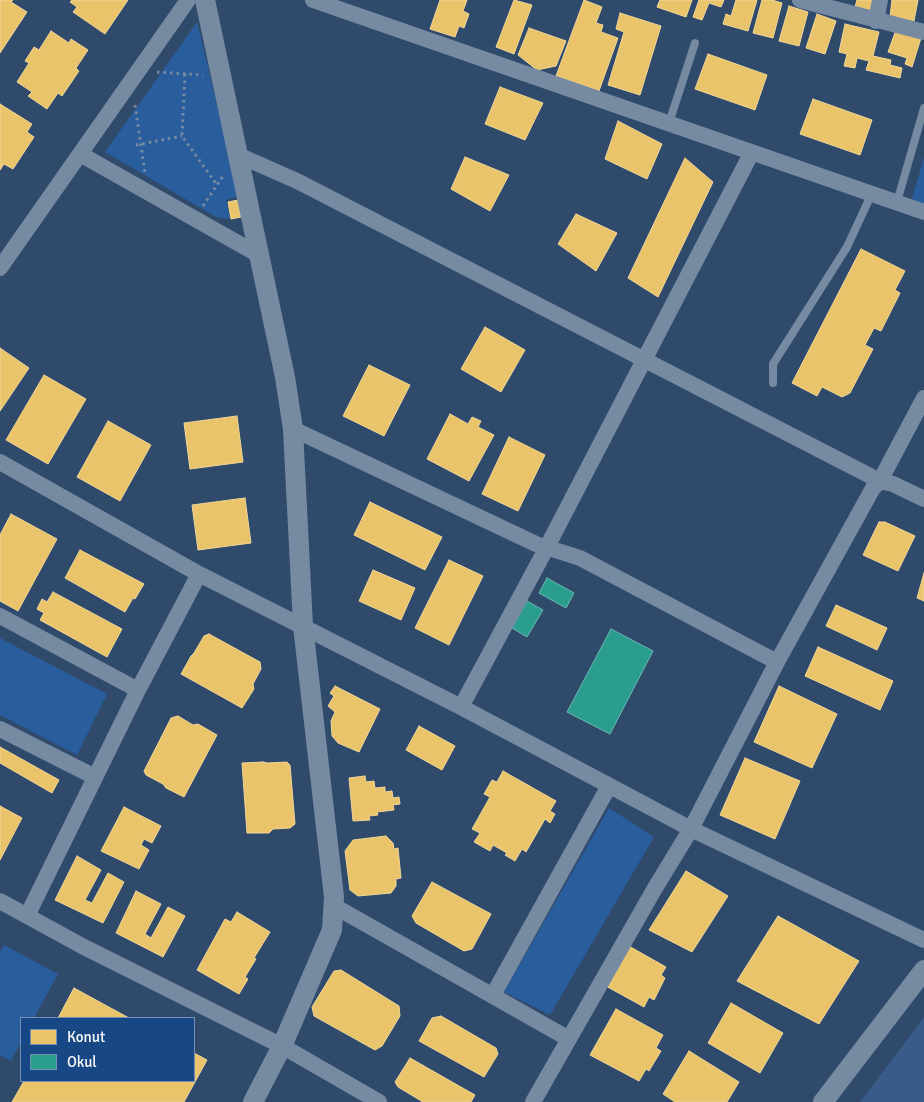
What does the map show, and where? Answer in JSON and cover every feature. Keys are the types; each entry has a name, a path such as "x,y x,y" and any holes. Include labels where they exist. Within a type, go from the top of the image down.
{"street":[{"path":"0,268 188,0"},
{"path":"205,0 259,255 293,429 304,626 334,897 332,930 282,1046 253,1102"},
{"path":"313,0 924,212"},
{"path":"800,0 924,32"},
{"path":"876,21 880,0"},
{"path":"461,707 547,547 752,152"},
{"path":"80,154 259,255"},
{"path":"238,154 297,181 880,481 893,484 924,499"},
{"path":"533,1102 654,888 691,828 776,662 873,488 880,481 924,398"},
{"path":"293,429 536,544 580,558 776,662"},
{"path":"0,462 199,574 461,707 691,828 924,940"},
{"path":"27,916 138,690 199,574"},
{"path":"0,616 138,690"},
{"path":"0,730 95,776"},
{"path":"493,996 609,786"},
{"path":"0,901 82,946 282,1046 379,1102"},
{"path":"334,906 569,1039"},
{"path":"823,1102 924,970"}],"lane":[{"path":"669,124 695,42"},
{"path":"897,202 924,108"},
{"path":"773,383 773,364 847,247 872,193"}],"path":[{"path":"185,74 182,136 217,185"},
{"path":"148,193 141,144 135,76 185,74 221,76"},
{"path":"136,145 182,136"},
{"path":"194,219 238,154"}],"shaded area":[{"path":"197,22 239,196 226,200 230,219 216,217 105,152"},
{"path":"924,158 924,206 911,202"},
{"path":"0,638 107,694 77,755 0,715"},
{"path":"609,808 654,837 550,1015 504,992"},
{"path":"4,945 58,974 35,1017 20,1017 20,1044 11,1061 0,1055 0,952"},
{"path":"924,1017 924,1102 860,1102"}],"building: Konut":[{"path":"0,0 13,0 11,2 27,12 0,53"},
{"path":"72,0 128,0 105,34 73,12 77,7 70,2"},
{"path":"440,0 467,0 463,11 469,14 464,28 459,26 455,37 430,29"},
{"path":"514,0 532,5 514,54 496,47"},
{"path":"584,0 602,7 596,23 603,25 601,32 618,38 599,91 556,76"},
{"path":"660,0 692,0 686,17 657,7"},
{"path":"699,0 724,0 721,7 709,3 702,20 693,17"},
{"path":"736,0 757,0 748,31 723,24 726,14 731,16"},
{"path":"762,0 782,3 773,38 753,33"},
{"path":"857,0 875,0 872,11 855,7"},
{"path":"892,0 918,0 914,21 890,16"},
{"path":"789,6 808,12 799,46 779,41"},
{"path":"620,13 661,26 640,95 608,85 624,32 616,29"},
{"path":"817,14 836,21 825,54 806,48"},
{"path":"845,24 879,32 873,56 891,60 890,65 902,68 900,78 866,70 869,61 857,58 855,68 844,66 847,54 839,52"},
{"path":"529,28 566,41 556,66 537,70 518,55"},
{"path":"896,30 921,38 912,67 905,64 907,58 888,52"},
{"path":"51,31 69,43 71,39 88,50 76,68 79,71 62,96 58,93 47,109 28,96 32,92 17,82 29,63 25,61 34,47 39,50"},
{"path":"708,54 767,75 755,110 695,89"},
{"path":"500,87 543,103 525,140 485,124"},
{"path":"813,99 872,120 860,155 800,134"},
{"path":"0,104 32,124 27,132 34,137 13,169 4,164 0,170"},
{"path":"618,121 662,144 647,179 605,159"},
{"path":"465,157 509,175 490,211 451,189"},
{"path":"685,158 713,182 658,297 628,278"},
{"path":"238,200 241,217 231,219 228,202"},
{"path":"576,214 617,233 596,271 558,244"},
{"path":"861,249 905,271 895,290 900,293 881,331 874,328 865,345 873,349 850,393 842,397 822,387 817,396 792,383"},
{"path":"485,327 525,350 501,392 461,369"},
{"path":"0,348 29,368 0,411"},
{"path":"369,365 410,385 384,436 343,416"},
{"path":"44,375 86,399 48,464 6,440"},
{"path":"450,414 468,424 472,417 481,421 478,427 494,435 469,481 427,459"},
{"path":"237,416 243,462 190,469 184,423"},
{"path":"108,421 151,445 120,501 77,477"},
{"path":"509,437 545,455 518,511 482,494"},
{"path":"245,498 251,543 198,550 192,505"},
{"path":"370,502 442,537 425,570 354,535"},
{"path":"11,514 57,539 18,611 0,601 0,535"},
{"path":"879,522 885,522 915,536 898,571 863,555"},
{"path":"80,550 144,584 125,612 65,578"},
{"path":"449,560 483,576 449,645 415,628"},
{"path":"373,570 415,588 401,620 359,601"},
{"path":"924,573 924,601 917,598"},
{"path":"53,592 122,629 107,657 40,620 44,613 37,609 42,599 47,602"},
{"path":"836,605 887,628 877,650 826,626"},
{"path":"209,634 260,662 261,669 253,684 254,689 242,708 181,674 204,636"},
{"path":"818,647 893,681 880,710 805,676"},
{"path":"335,686 380,709 359,752 338,743 332,736 331,721 335,712 328,706 334,696 330,693"},
{"path":"779,686 837,714 812,768 754,742"},
{"path":"178,716 193,725 198,724 217,735 184,797 146,775 144,771 171,718"},
{"path":"419,726 455,746 442,770 406,750"},
{"path":"0,747 59,780 52,793 0,763"},
{"path":"745,758 800,781 775,839 720,815"},
{"path":"287,762 290,765 295,824 290,828 273,829 269,833 247,833 242,763"},
{"path":"503,771 556,801 550,811 555,814 550,823 545,819 526,852 522,849 515,861 505,855 507,853 493,845 490,851 474,842 480,833 472,829 490,797 484,794 492,780 497,782"},
{"path":"365,776 366,782 374,781 375,788 385,787 385,792 392,791 393,798 399,797 400,804 393,805 394,810 377,812 378,815 369,816 370,820 353,821 349,778"},
{"path":"0,806 22,818 0,860"},
{"path":"124,807 161,826 152,843 144,839 141,845 149,850 139,869 101,851"},
{"path":"386,836 393,843 394,849 398,848 401,878 396,879 396,886 391,893 358,896 350,890 345,851 353,840"},
{"path":"77,856 101,870 85,900 92,903 108,873 124,882 103,923 55,900"},
{"path":"686,871 728,896 692,952 649,930"},
{"path":"432,882 491,914 472,949 464,951 416,923 412,916"},
{"path":"136,891 161,904 145,934 151,938 168,907 185,916 163,957 116,933"},
{"path":"237,912 270,932 254,958 256,959 245,977 248,979 239,994 197,970 225,919 231,922"},
{"path":"778,916 859,961 819,1024 737,981"},
{"path":"627,945 666,967 661,975 665,978 654,1000 649,997 644,1007 604,985"},
{"path":"341,970 399,1006 400,1016 382,1046 375,1050 314,1016 312,1007 334,971"},
{"path":"74,988 127,1017 59,1017"},
{"path":"731,1003 783,1033 760,1073 708,1043"},
{"path":"616,1009 663,1035 656,1048 661,1051 649,1071 646,1069 639,1081 590,1055"},
{"path":"441,1016 496,1048 498,1054 484,1077 419,1041 432,1018"},
{"path":"689,1051 739,1082 727,1102 675,1102 663,1094"},
{"path":"195,1054 207,1060 195,1082"},
{"path":"410,1058 475,1095 471,1102 423,1102 398,1087 395,1082"},
{"path":"23,1082 195,1082 184,1102 12,1102"}],"building: Okul":[{"path":"547,578 574,593 566,608 539,593"},
{"path":"527,601 543,610 527,637 512,628"},
{"path":"611,629 653,651 610,734 567,712"}]}
